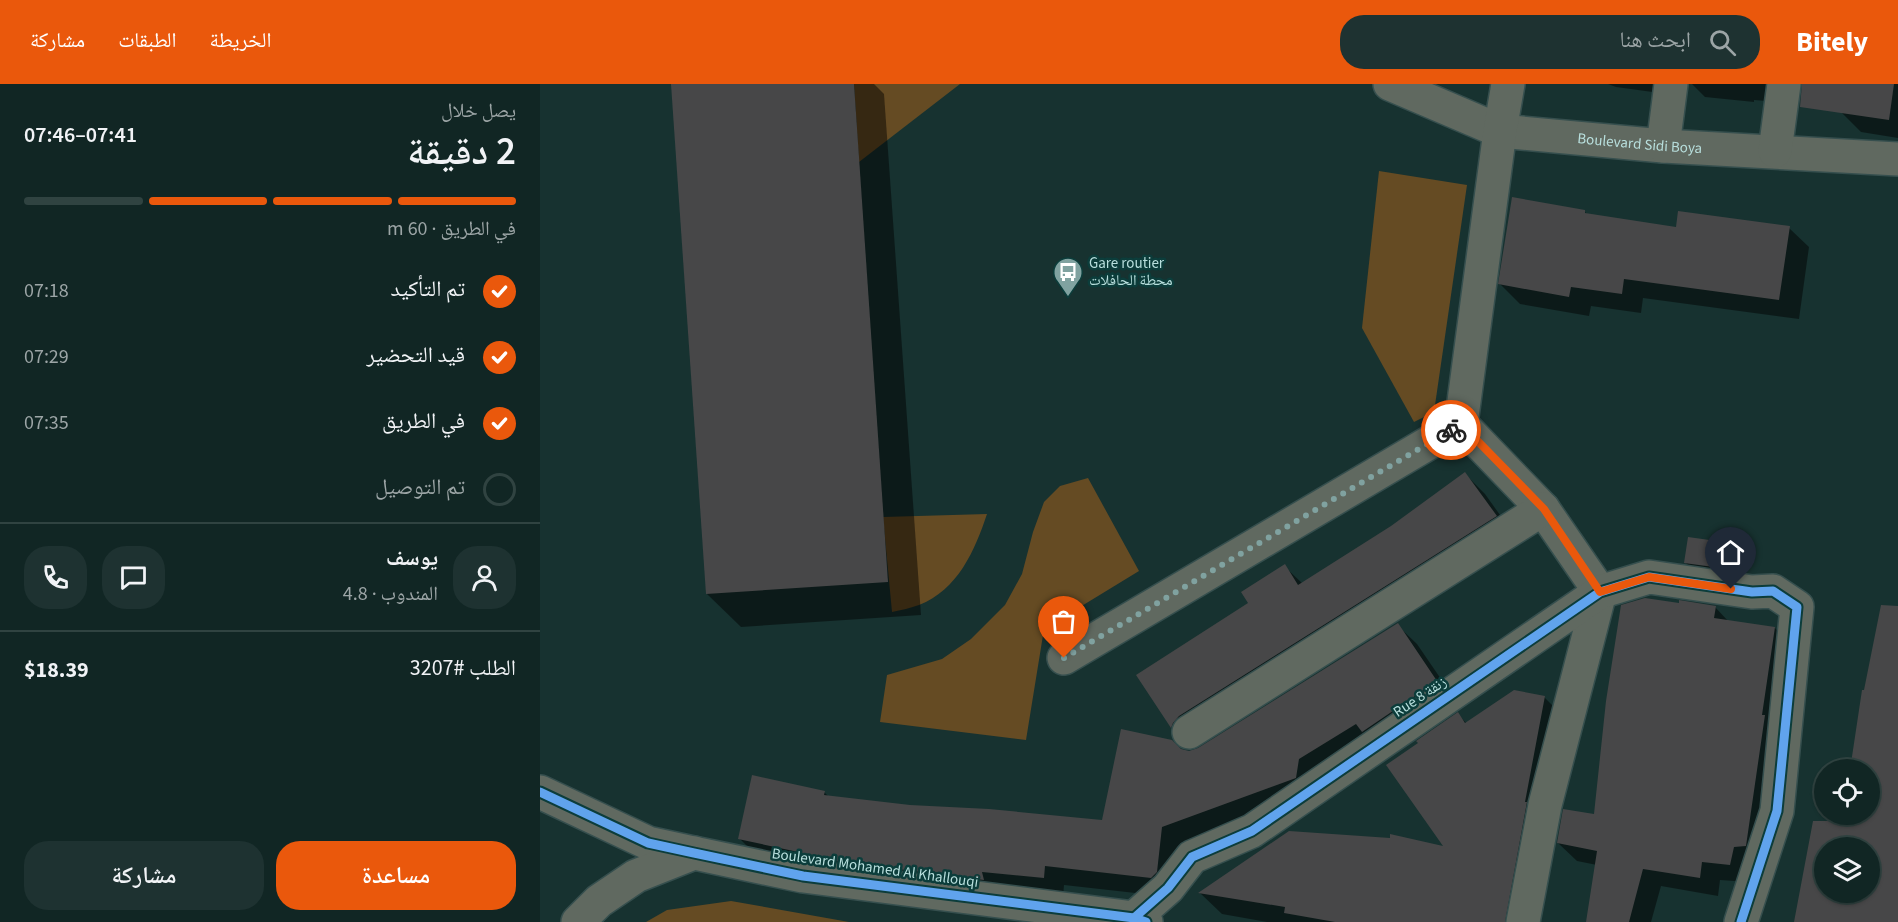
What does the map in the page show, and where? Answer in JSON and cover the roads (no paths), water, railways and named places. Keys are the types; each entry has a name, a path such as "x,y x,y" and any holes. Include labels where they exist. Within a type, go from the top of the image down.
{"street":[{"name":"Boulevard Sidi Boya","path":"1390,84 1500,131 1663,146 1898,159"},
{"path":"1461,424 1508,84"},
{"path":"1663,146 1671,84"},
{"path":"1775,151 1784,84"},
{"path":"1461,424 1544,509 1600,592 1545,805 1523,922"},
{"path":"1064,658 1461,424"},
{"path":"1189,732 1544,509"},
{"name":"Rue 8 زنقة","path":"1140,920 1192,856 1252,831 1600,592 1649,577 1752,592 1773,591 1797,607 1777,811 1741,922"},
{"name":"Boulevard Mohamed Al Khallouqi","path":"540,792 648,843 694,853 803,876 1140,920"},
{"path":"578,922 599,901 636,876 694,853"}],"place":[{"name":"Gare routier محطة الحافلات","path":"1068,298"}]}
